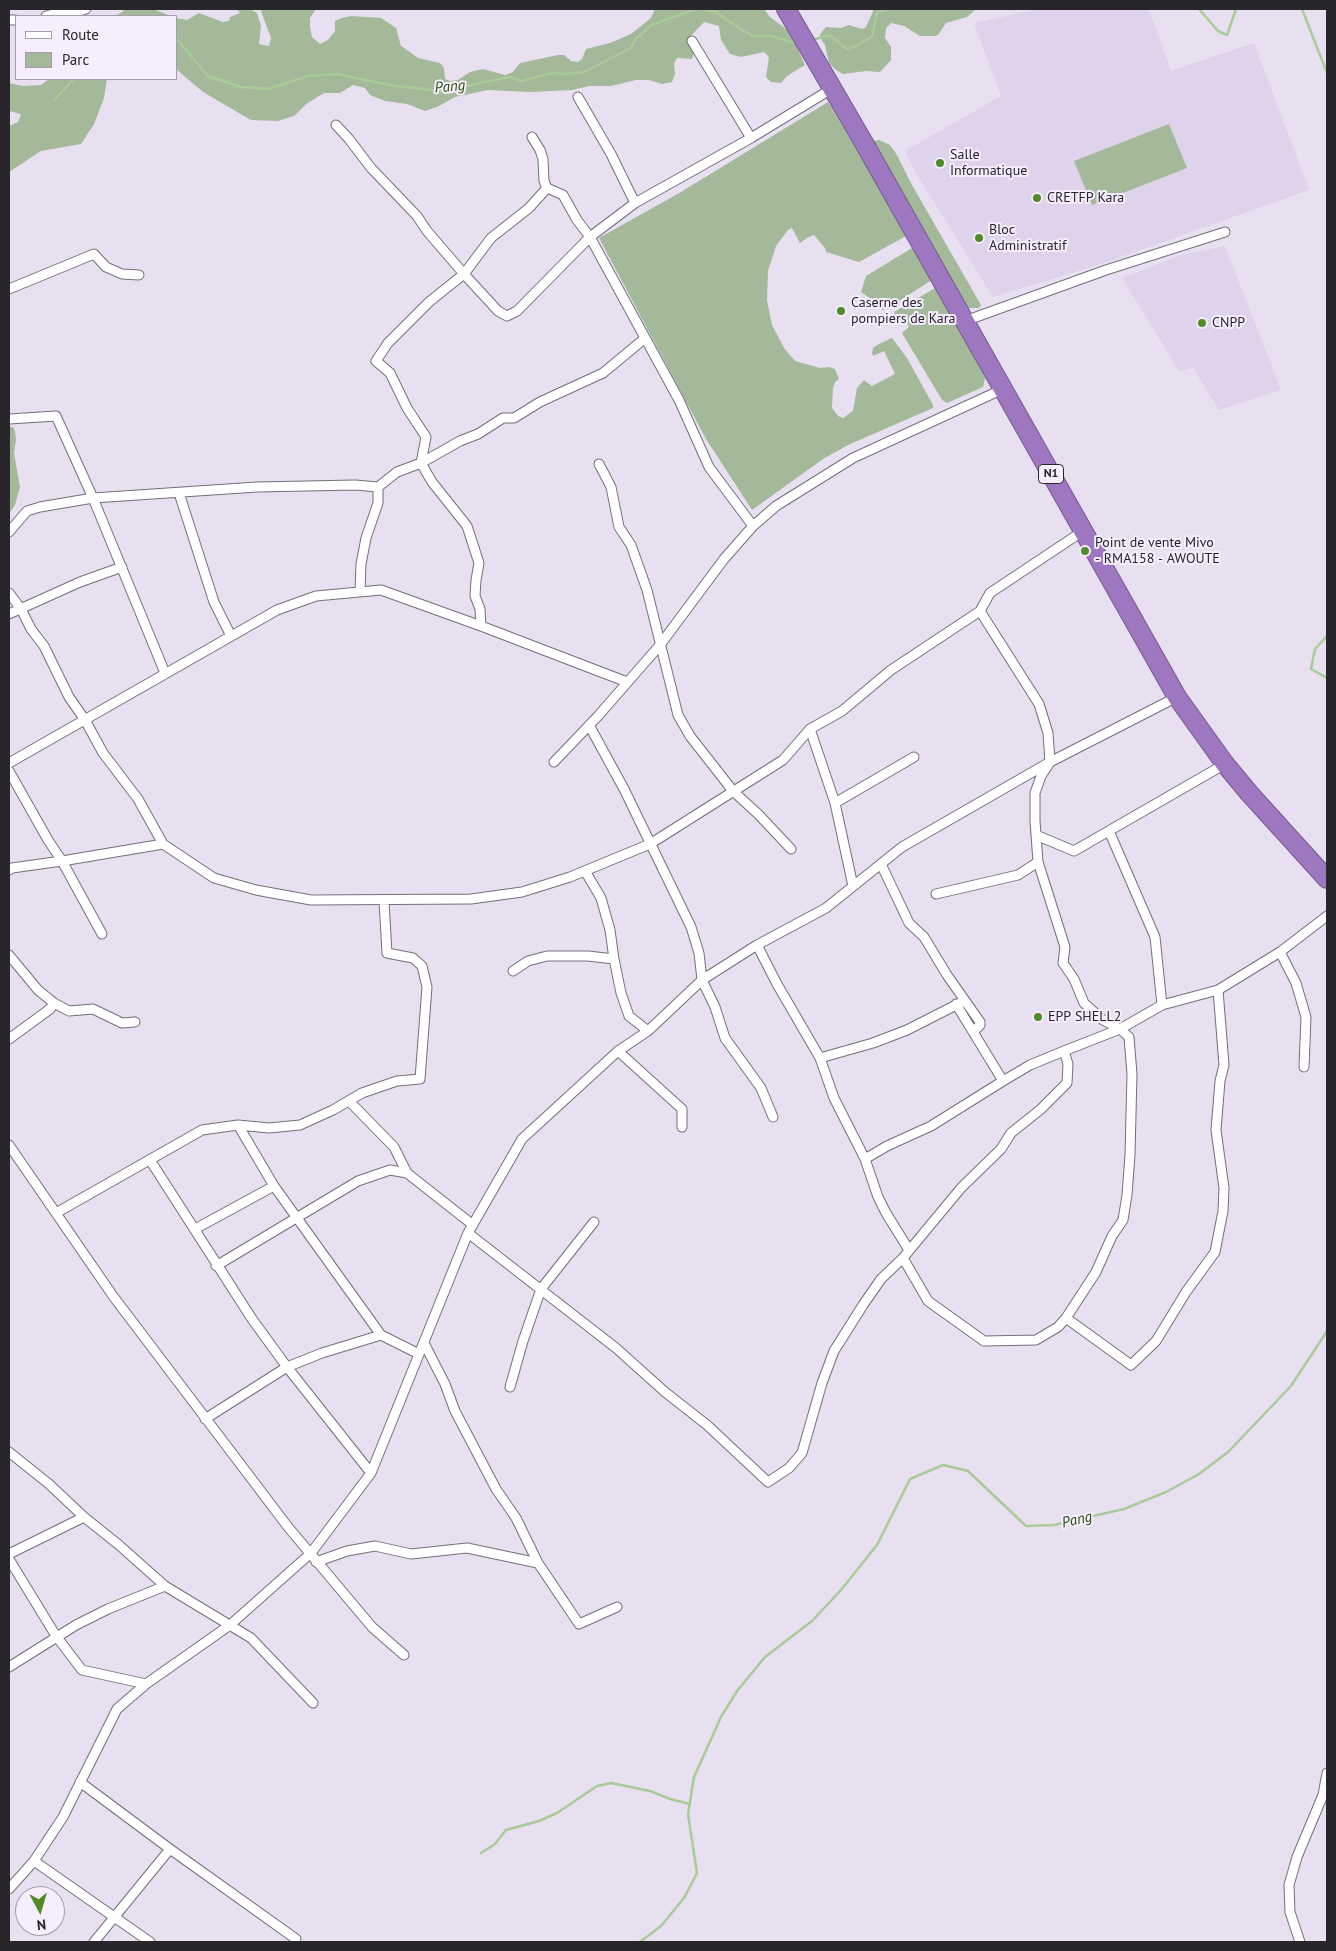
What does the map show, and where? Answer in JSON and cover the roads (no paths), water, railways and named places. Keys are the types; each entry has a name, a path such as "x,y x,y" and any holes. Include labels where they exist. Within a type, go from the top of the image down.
{"highway":[{"name":"N1","path":"786,9 1177,697 1249,792 1327,878"}],"street":[{"path":"49,15 86,9"},
{"path":"692,41 751,138"},
{"path":"336,125 371,168 417,216 427,231 498,312 507,316 517,310 590,237 635,203 751,138 832,88"},
{"path":"578,96 611,154 635,203"},
{"path":"532,137 543,159 545,169 544,181 547,188 563,195 577,220 590,237 618,285 644,339 679,400 709,467 753,526"},
{"path":"481,626 480,609 475,596 480,563 467,526 432,482 421,463 426,437 407,408 390,373 376,361 388,343 430,302 464,274 491,238 529,208 547,188"},
{"path":"965,321 1106,270 1225,232"},
{"path":"9,289 94,254 106,267 122,274 139,276"},
{"path":"9,532 27,511 94,498 257,487 355,485 378,487 397,472 421,463 460,441 478,434 502,418 514,418 540,402 603,373 644,339"},
{"path":"554,762 660,645 724,559 753,526 776,506 853,458 1003,388"},
{"path":"9,419 56,416 94,498 165,673"},
{"path":"599,464 611,487 619,526 631,545 647,590 678,715 690,736 733,791 791,849"},
{"path":"360,591 361,564 366,538 378,503 378,487"},
{"path":"179,493 214,602 231,636"},
{"path":"9,593 44,646 69,698 85,720 103,752 138,799 163,844 214,878 256,890 312,900 471,899 514,894 585,871 650,844 783,760 810,729 842,711 891,670 980,611 990,593 1083,531"},
{"path":"9,614 80,582 122,567"},
{"path":"9,763 276,610 316,596 381,590 627,682"},
{"path":"903,1258 928,1301 984,1341 1036,1340 1058,1327 1066,1318 1096,1272 1112,1236 1123,1220 1130,1155 1132,1074 1129,1037 1120,1029 1103,1020 1084,1003 1074,979 1063,963 1065,947 1038,862 1036,835 1035,793 1041,776 1050,762 1048,733 1039,704 980,611"},
{"path":"9,1889 34,1861 63,1817 117,1709 146,1684 230,1625 311,1553 371,1473 470,1229 522,1139 618,1051 648,1031 702,980 757,946 826,908 902,847 1050,762 1177,697"},
{"path":"589,725 624,789 691,927 699,953 702,980 715,1007 725,1038 761,1088 772,1117"},
{"path":"810,729 835,803 852,886"},
{"path":"835,803 914,756"},
{"path":"1036,835 1074,851 1226,764"},
{"path":"9,771 102,934"},
{"path":"1109,831 1155,937 1162,1005"},
{"path":"9,870 163,844"},
{"path":"936,894 1018,875 1038,862"},
{"path":"881,864 909,923 924,937 961,1002 980,1022 980,1025 973,1032 1002,1081"},
{"path":"585,871 601,898 610,930 621,993 630,1016 648,1031"},
{"path":"56,1213 202,1130 238,1125 269,1128 300,1125 362,1093 397,1081 420,1079 427,987 422,966 413,958 387,953 384,901"},
{"path":"864,1159 931,1126 1030,1065 1120,1029 1162,1005 1218,990 1280,952 1327,916"},
{"path":"757,946 820,1058 834,1098 864,1159 886,1213 909,1250"},
{"path":"1280,952 1296,983 1306,1017 1304,1066"},
{"path":"9,955 38,990 54,1003 70,1011 93,1010 122,1023 135,1022"},
{"path":"513,970 528,961 547,956 588,956 614,959"},
{"path":"1066,1318 1131,1365 1156,1341 1186,1292 1214,1252 1223,1211 1224,1188 1216,1130 1220,1081 1224,1065 1218,990"},
{"path":"820,1058 873,1043 907,1030 961,1002"},
{"path":"9,1039 50,1009 54,1003"},
{"path":"618,1051 682,1109 682,1127"},
{"path":"349,1101 394,1147 406,1172 541,1289 616,1348 664,1392 707,1425 768,1482 789,1468 802,1453 822,1383 834,1351 882,1279 903,1258 961,1188 1001,1149 1011,1132 1041,1109 1067,1083 1068,1064 1064,1051"},
{"path":"238,1125 274,1186 381,1336 419,1354"},
{"path":"9,1145 113,1296 288,1528 372,1626 404,1655"},
{"path":"150,1160 195,1229 216,1266 252,1319 287,1367 371,1473"},
{"path":"216,1266 358,1181 390,1170 406,1172"},
{"path":"195,1229 274,1186"},
{"path":"510,1387 541,1289 594,1222"},
{"path":"205,1419 287,1367 322,1353 381,1336"},
{"path":"424,1343 445,1384 454,1411 496,1489 516,1518 538,1563 580,1624 617,1607"},
{"path":"9,1452 49,1484 84,1517 165,1586 251,1638 313,1703"},
{"path":"9,1554 84,1517"},
{"path":"316,1562 347,1551 375,1546 411,1554 467,1548 538,1563"},
{"path":"9,1559 56,1636 82,1670 146,1684"},
{"path":"9,1667 56,1636 108,1609 165,1586"},
{"path":"1300,1942 1290,1912 1289,1885 1297,1857 1323,1794 1327,1773"},
{"path":"80,1782 296,1939"},
{"path":"94,1942 170,1849"},
{"path":"34,1861 150,1942"}],"waterway":[{"name":"Pang","path":"178,40 208,76 241,87 268,89 308,76 336,74 395,86 441,91 510,77 521,81 553,73 584,72 631,48 635,40 651,25 696,9"},
{"name":"Pang","path":"702,9 716,12 752,36 771,36 796,42"},
{"name":"Pang","path":"812,40 830,35 848,50 872,37 877,13 887,9"},
{"name":"Pang","path":"1199,9 1218,31 1227,35 1236,9"},
{"name":"Pang","path":"1302,9 1327,73"},
{"name":"Pang","path":"54,100 73,80"},
{"name":"Pang","path":"1327,636 1315,649 1311,669 1327,678"},
{"name":"Pang","path":"640,1942 661,1926 684,1898 697,1873 688,1814 694,1777 721,1717 737,1691 765,1657 812,1621 841,1590 877,1545 910,1479 943,1465 968,1471 1026,1526 1054,1525 1124,1509 1166,1492 1199,1474 1228,1452 1291,1386 1327,1331"},
{"path":"481,1853 495,1844 506,1830 539,1821 557,1813 597,1786 611,1783 650,1791 690,1804"}],"place":[{"name":"Salle Informatique","path":"940,163"},
{"name":"CRETFP Kara","path":"1037,198"},
{"name":"Bloc Administratif","path":"979,238"},
{"name":"Caserne des pompiers de Kara","path":"841,311"},
{"name":"CNPP","path":"1202,323"},
{"name":"Point de vente Mivo - RMA158 - AWOUTE","path":"1085,551"},
{"name":"EPP SHELL2","path":"1038,1017"}]}
